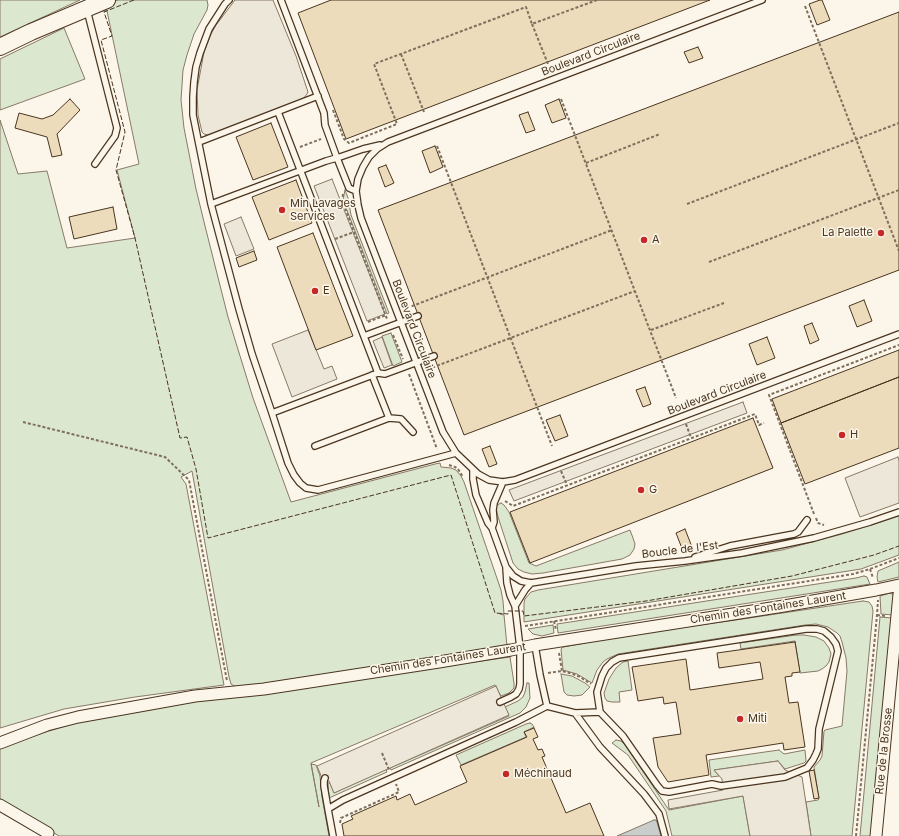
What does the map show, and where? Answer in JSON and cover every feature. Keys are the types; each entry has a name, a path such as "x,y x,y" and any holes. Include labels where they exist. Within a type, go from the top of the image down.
{"main road":[{"path":"0,47 31,32 107,0"}],"street":[{"name":"Chemin des Fontaines Laurent","path":"0,744 47,725 78,717 195,696 264,689 439,662 535,644 769,608 899,585"},
{"name":"Rue de la Brosse","path":"876,836 899,594"},
{"path":"0,805 48,833"}],"lane":[{"path":"229,0 207,34 200,53 196,67 193,115 211,204 239,309 252,354 288,463 294,475 306,488 318,490 456,453"},
{"path":"281,0 318,96 324,113 325,125 337,158 349,188 356,191"},
{"name":"Boulevard Circulaire","path":"762,0 388,142 377,149 369,158 358,179 356,191 361,218 443,432 456,453 478,474 489,480 504,482 519,478 899,334"},
{"path":"86,8 117,128 115,136 95,164"},
{"path":"199,142 318,96"},
{"path":"278,112 364,336 389,418"},
{"path":"211,204 326,161 363,149 383,145"},
{"path":"364,336 418,316"},
{"path":"272,413 375,374 385,374 434,356"},
{"path":"315,446 389,418 401,419 413,432"},
{"path":"474,470 473,479 476,495 488,523 492,528 506,567 507,583 515,606 520,648 519,689 516,694 500,702"},
{"path":"492,528 494,522 494,502 504,482"},
{"name":"Boucle de l'Est","path":"531,583 636,566 742,553 814,538 899,512"},
{"path":"685,561 730,546 794,534 798,532 807,520"},
{"path":"506,567 513,576 521,581 531,583 515,606"},
{"path":"328,809 342,800 516,722 546,706 575,713 600,712 623,736 662,791 669,792 712,784 721,786 785,776 807,768 816,754 818,749 819,729 838,651 836,644 824,631 817,629 806,629 619,658 606,668 602,676 597,692 600,712"},
{"path":"535,644 546,706"},
{"path":"575,713 600,747 644,794 659,814 665,836"},
{"path":"325,778 324,786 333,836"}],"path":[{"path":"532,24 597,0"},
{"path":"805,6 899,251"},
{"path":"333,109 344,139 349,143 397,124 374,64 526,7 548,64"},
{"path":"401,54 424,112"},
{"path":"561,99 676,398"},
{"path":"687,204 899,123"},
{"path":"586,163 660,134"},
{"path":"298,148 322,138"},
{"path":"437,146 552,446"},
{"path":"709,262 899,190"},
{"path":"343,194 342,200 389,323"},
{"path":"407,308 612,230"},
{"path":"334,240 354,232"},
{"path":"431,368 635,290"},
{"path":"650,330 724,303"},
{"path":"365,323 390,314"},
{"path":"392,332 404,362"},
{"path":"828,525 818,523 769,395 899,345"},
{"path":"407,371 437,450"},
{"path":"503,500 513,506 755,414 759,425 764,423"},
{"path":"773,420 778,418"},
{"path":"23,422 165,458 189,480 229,692"},
{"path":"686,423 691,438"},
{"path":"561,470 567,485"},
{"path":"524,626 853,574 899,558"},
{"path":"856,836 878,602 870,569"},
{"path":"554,621 556,633"},
{"path":"559,649 562,671 580,677 592,685"},
{"path":"382,754 390,771"},
{"path":"340,824 341,818 399,792 394,782"}],"green space":[{"path":"0,0 80,0 0,37"},
{"path":"118,0 207,0 207,10 194,34 183,70 181,100 184,128 196,189 228,317 253,398 291,502 440,463 441,467 456,470 464,482 501,590 504,614 500,614 504,615 507,646 473,651 465,654 459,653 266,684 236,687 231,684 229,677 192,471 181,477 186,484 224,685 135,697 64,709 0,728 0,120 18,174 47,171 67,248 135,238 117,170 139,164 107,11 100,11 101,6"},
{"path":"64,28 85,79 0,110 0,59"},
{"path":"345,190 351,215 389,313 387,314 343,200"},
{"path":"391,333 402,362 393,366 382,336"},
{"path":"501,503 509,512 529,563 536,566 630,530 635,544 634,549 630,555 622,559 543,573 532,574 524,572 518,569 513,563 497,513 496,506"},
{"path":"899,516 899,555 861,569 524,622 525,599 531,592 538,590 782,550 842,534"},
{"path":"899,562 899,577 878,582 878,571"},
{"path":"864,576 867,577 870,584 558,633 557,624"},
{"path":"890,593 894,595 893,615 881,614 880,596"},
{"path":"863,601 869,602 873,611 852,836 811,836 806,802 819,799 814,767 822,756 824,731 842,726 847,671 846,658 840,636 828,627 816,624 805,625 618,654 603,662 597,670 592,683 577,674 563,670 561,649 563,647 591,641"},
{"path":"880,617 892,618 872,836 860,836"},
{"path":"553,625 554,633 542,636 533,634 528,629"},
{"path":"796,635 816,637 824,641 831,654 829,662 826,666 818,671 800,673 795,641 741,649 740,643"},
{"path":"510,657 514,688 509,693 501,696 495,685 311,764 316,765 320,776 329,836 59,836 0,800 0,749 7,745 81,721 138,709"},
{"path":"628,661 632,690 619,692 620,702 607,701 604,693 609,679 616,668 623,662"},
{"path":"561,674 572,676 590,687 582,695 567,695 564,692"},
{"path":"527,683 529,683 530,698 526,707 520,713 391,770 390,768 509,716 505,707 523,697"},
{"path":"530,723 534,727 524,732 526,737 461,765 456,755"},
{"path":"616,740 621,741 625,745 669,810 743,796 750,836 672,836 666,811 628,755 612,743"},
{"path":"779,750 784,754 805,750 806,761 785,769 778,761 714,770 719,776 711,777 709,760"},
{"path":"386,769 387,772 329,798 328,783 330,783 334,793"}],"shaded area":[{"path":"235,0 273,0 296,56 308,92 303,99 208,135 202,132 198,115 197,90 204,52 216,25"},
{"path":"332,179 385,314 367,321 314,186"},
{"path":"241,217 254,249 236,256 224,224"},
{"path":"308,330 324,369 332,366 337,379 292,397 272,344"},
{"path":"382,337 392,365 384,368 373,341"},
{"path":"743,402 747,413 514,501 509,490"},
{"path":"898,457 899,503 860,517 845,478"},
{"path":"496,686 509,715 334,793 329,781 324,783 317,766"},
{"path":"778,761 785,770 802,777 811,836 750,836 743,796 669,809 668,800 723,790 722,779 714,770"},
{"path":"654,820 657,822 661,836 617,836"}],"building":[{"path":"331,0 710,0 346,139 298,13"},
{"path":"822,0 830,20 817,25 809,4"},
{"name":"A","path":"899,12 899,270 464,435 378,210"},
{"path":"698,47 703,58 689,63 684,52"},
{"path":"70,99 80,110 57,134 62,155 52,157 47,137 15,128 19,113 42,119 53,115"},
{"path":"559,99 566,118 552,123 545,105"},
{"path":"528,112 535,130 526,133 519,115"},
{"path":"271,123 288,167 253,180 236,137"},
{"path":"435,146 443,167 430,173 422,151"},
{"path":"386,165 394,183 385,187 378,168"},
{"name":"Min Lavages Services","path":"296,180 312,223 269,240 252,197"},
{"path":"113,207 117,229 74,239 69,217"},
{"name":"E","path":"313,233 353,336 316,350 277,247"},
{"path":"254,251 257,260 239,267 236,258"},
{"path":"864,300 872,321 857,327 849,306"},
{"path":"812,323 819,340 810,344 804,326"},
{"path":"767,337 775,358 757,365 749,344"},
{"path":"899,350 899,377 781,423 772,399"},
{"name":"H","path":"899,377 899,448 805,484 781,423"},
{"path":"645,387 651,404 643,407 636,390"},
{"path":"560,415 568,436 555,441 546,420"},
{"name":"G","path":"753,418 773,468 530,563 510,512"},
{"path":"490,446 497,464 489,467 482,449"},
{"path":"685,529 692,547 683,551 676,533"},
{"name":"Miti","path":"795,642 800,672 792,673 792,676 785,677 789,703 798,702 805,747 784,750 783,743 706,755 709,775 668,782 658,767 653,738 681,734 676,702 664,704 663,697 638,701 632,667 686,659 690,690 763,679 760,662 719,668 717,653"},
{"name":"Méchinaud","path":"534,728 538,737 533,739 538,750 542,749 545,756 542,757 566,813 590,803 604,836 344,836 342,824 353,819 351,816 396,796 397,800 410,794 415,805 467,782 460,766 527,737 524,732"},
{"path":"814,770 819,798 814,799 809,771"}],"fence":[{"path":"134,0 104,12 112,36 101,40 125,132 116,170 135,238 180,438 187,437 196,469 208,538 451,475 495,613 508,614 508,611 523,611 524,616 646,601 792,576 874,555 899,546"}],"place":[{"name":"Min Lavages Services","path":"282,210"},
{"name":"La Palette","path":"881,233"},
{"name":"A","path":"644,240"},
{"name":"E","path":"315,291"},
{"name":"H","path":"842,435"},
{"name":"G","path":"641,490"},
{"name":"Miti","path":"740,719"},
{"name":"Méchinaud","path":"506,774"}]}
